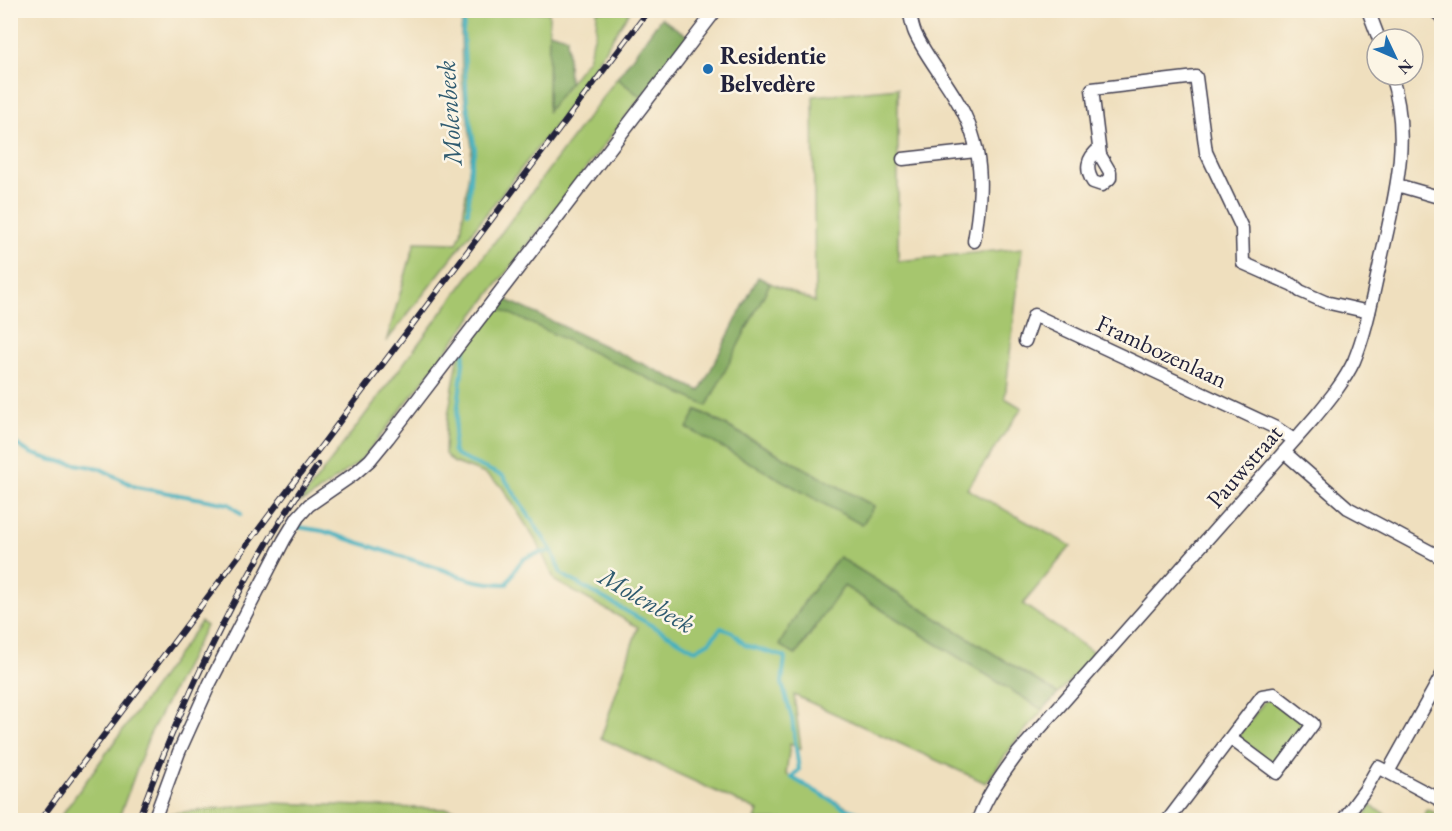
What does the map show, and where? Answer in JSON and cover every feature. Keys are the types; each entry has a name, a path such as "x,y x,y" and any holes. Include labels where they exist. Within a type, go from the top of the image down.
{"street":[{"path":"154,820 179,752 210,682 284,540 298,518 309,505 354,474 382,445 716,10"},
{"path":"909,10 915,33 958,102 972,132 981,176 981,205 974,242"},
{"path":"1368,10 1374,27"},
{"path":"1434,10 1442,17"},
{"path":"1099,149 1092,89 1196,78 1206,152 1242,228 1243,263 1293,285 1325,303 1369,312"},
{"name":"Pauwstraat","path":"979,820 984,803 994,785 1018,753 1284,452 1338,388 1353,362 1369,312 1401,163 1401,128 1395,87"},
{"path":"903,159 976,151"},
{"path":"1397,186 1442,198"},
{"name":"Frambozenlaan","path":"1025,341 1034,315 1276,428 1294,440"},
{"path":"1284,452 1348,508 1442,558"},
{"path":"1388,772 1442,675"},
{"path":"1168,820 1230,738 1262,696 1274,694 1313,724 1281,776 1230,738"},
{"path":"1343,820 1365,790 1378,767 1442,801"}],"green space":[{"path":"486,11 549,12 548,110 588,59 596,30 597,11 630,11 560,119 386,342 415,242 457,243 461,233 472,147 462,81 461,32 463,15 484,17"},
{"path":"661,18 689,37 641,97 617,78"},
{"path":"549,32 567,37 569,83 548,111"},
{"path":"617,78 641,97 359,462 308,499 300,502"},
{"path":"898,88 898,261 1022,248 1005,398 1022,408 967,489 1071,546 1023,604 1094,653 1058,694 839,557 806,599 780,645 796,655 844,586 1043,710 1015,742 986,783 794,695 801,749 790,744 786,774 870,820 755,820 758,811 601,738 638,627 555,581 538,544 502,487 485,474 453,462 445,454 446,427 460,348 493,304 707,405 770,283 815,302 813,96","holes":["698,410 874,507 688,429"]},
{"path":"758,277 770,283 707,406 500,309 505,299 700,391"},
{"path":"697,410 874,506 862,525 687,428"},
{"path":"839,557 1058,694 1043,710 844,586 795,655 779,645 806,599"},
{"path":"201,622 206,626 149,736 118,820 58,820"},
{"path":"1266,699 1272,699 1303,722 1304,728 1278,762 1273,764 1240,739 1240,734"},
{"path":"272,803 449,809 508,820 155,820 157,815"},
{"path":"1371,806 1396,820 1362,820"},
{"path":"1428,809 1441,817 1441,820 1421,820"}],"waterway":[{"name":"Molenbeek","path":"466,10 463,32 467,104 475,149 471,165 468,212"},
{"name":"Molenbeek","path":"465,346 453,450 457,456 503,476 552,551 561,574 695,650 709,642 721,628 732,632 745,645 785,657 782,683 792,719 799,770 791,777 846,809 883,820"},
{"path":"10,440 30,453 52,460 99,468 136,487 229,504 241,514"},
{"path":"298,527 323,531 461,577 491,583 507,584 524,559 534,554 552,551"}],"railway":[{"path":"40,820 649,10"},
{"path":"138,820 175,727 216,636 264,549 318,465"}],"place":[{"name":"Residentie Belvedère","path":"708,69"}]}
